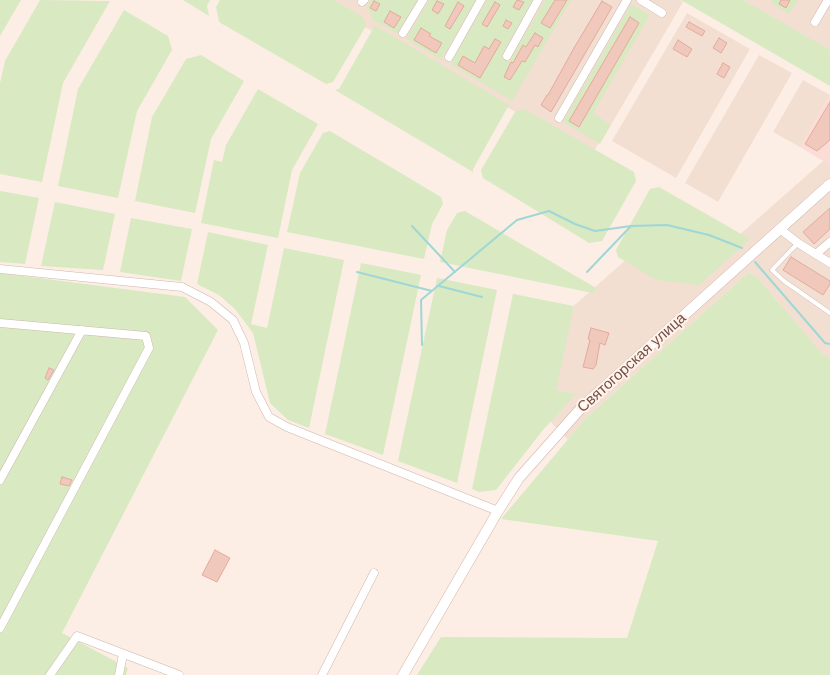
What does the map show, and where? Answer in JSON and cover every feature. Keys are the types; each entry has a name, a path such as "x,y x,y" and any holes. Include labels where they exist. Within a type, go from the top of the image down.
{"street":[{"path":"403,33 423,0"},
{"path":"448,57 481,0"},
{"path":"506,56 538,0"},
{"path":"559,118 627,0"},
{"path":"641,0 662,13"},
{"path":"815,22 828,0"},
{"name":"Святогорская улица","path":"403,675 519,478 582,407 830,184"},
{"path":"780,229 830,263"},
{"path":"816,254 830,242"},
{"path":"0,269 182,287 211,302 233,320 244,343 256,392 269,417 287,427 498,511"},
{"path":"0,323 146,336 149,348 0,628"},
{"path":"0,480 82,330"},
{"path":"322,675 374,573"},
{"path":"50,675 77,636 179,675"},
{"path":"119,675 123,654"}],"lane":[{"path":"798,243 772,270 784,281 830,313"}],"shaded area":[{"path":"317,0 680,0 683,2 592,155"},
{"path":"686,0 830,0 830,82"},
{"path":"687,13 750,49 676,178 612,141"},
{"path":"759,55 792,73 718,202 685,183"},
{"path":"803,80 830,95 800,147 773,132"},
{"path":"830,95 830,165 800,147"},
{"path":"830,155 830,357 824,357 756,276 748,273 586,418 568,440 501,370 654,235 704,266"}],"green space":[{"path":"0,0 21,0 0,36"},
{"path":"40,0 110,1 63,83 42,182 0,174 0,83 5,61"},
{"path":"183,0 210,0 207,6 209,16"},
{"path":"220,0 334,0 363,17 366,26 333,82 326,84 219,22 216,7"},
{"path":"371,0 418,0 398,34 372,19 370,11 366,9"},
{"path":"429,0 476,0 441,60 406,39"},
{"path":"487,0 534,0 502,54 510,60 545,0 571,0 512,101 450,64"},
{"path":"681,0 743,0 830,50 830,86"},
{"path":"772,0 798,0 789,14 771,3"},
{"path":"631,4 650,15 593,113 611,125 600,144 563,122"},
{"path":"124,10 168,36 172,50 137,111 118,198 58,186 78,89"},
{"path":"374,25 509,105 473,172 335,90 339,89"},
{"path":"201,55 244,81 211,139 195,213 135,201 152,117 186,59"},
{"path":"258,89 318,124 292,170 278,238 201,223 214,160 222,162 226,145"},
{"path":"524,109 634,172 636,181 602,241 589,243 483,178 481,170 515,112"},
{"path":"330,131 441,197 443,204 432,224 424,259 287,232 300,173 323,133"},
{"path":"659,187 750,239 699,285 656,280 618,257 616,250 650,189"},
{"path":"0,191 39,198 25,264 0,262"},
{"path":"55,202 115,214 103,270 41,266"},
{"path":"465,211 596,288 593,293 440,262 447,230 457,213"},
{"path":"131,218 192,229 181,281 120,272"},
{"path":"208,232 268,245 251,324 267,328 284,248 344,260 309,428 288,420 270,403 253,333 235,309 219,295 197,284"},
{"path":"361,263 421,275 383,455 325,434"},
{"path":"0,273 185,297 218,330 62,633 128,668 126,675 0,675"},
{"path":"748,273 756,276 824,356 830,357 830,675 417,675 441,637 627,638 658,541 501,519 586,418"},
{"path":"437,278 497,290 457,483 398,461"},
{"path":"513,294 574,306 556,390 576,394 543,430 496,490 479,492 472,489"}],"building":[{"path":"517,0 524,2 519,10 513,7"},
{"path":"555,0 567,0 550,28 541,23"},
{"path":"781,0 790,0 786,8 779,4"},
{"path":"374,1 380,4 376,11 370,8"},
{"path":"437,1 444,4 438,14 432,10"},
{"path":"602,1 612,7 551,112 541,105"},
{"path":"458,2 464,6 450,29 445,26"},
{"path":"495,2 500,5 487,27 482,24"},
{"path":"390,11 401,17 394,28 384,22"},
{"path":"630,17 639,23 579,127 569,121"},
{"path":"506,20 512,23 508,29 503,26"},
{"path":"689,22 705,31 702,36 686,27"},
{"path":"421,28 431,34 429,36 442,43 436,53 414,40"},
{"path":"535,33 543,38 538,47 535,45 525,62 522,61 510,80 504,77 511,62 513,63 523,45 526,47"},
{"path":"719,38 727,43 721,53 713,48"},
{"path":"495,39 501,42 480,78 458,65 463,56 475,63 484,46 489,49"},
{"path":"678,40 692,49 687,57 673,49"},
{"path":"723,63 730,67 724,78 717,74"},
{"path":"830,102 830,140 817,151 805,144"},
{"path":"830,208 830,229 814,244 803,232"},
{"path":"791,257 830,281 823,295 783,270"},
{"path":"591,328 609,333 605,345 600,343 596,365 593,369 583,367"},
{"path":"49,368 54,370 48,380 45,378"},
{"path":"62,477 72,480 69,486 60,484"},
{"path":"215,550 230,558 217,582 202,575"}],"waterway":[{"path":"422,345 421,300 517,220 549,211 575,224 595,231 631,226 667,225 709,235 742,248"},
{"path":"412,226 455,272"},
{"path":"587,272 631,226"},
{"path":"755,262 825,343 830,344"},
{"path":"357,272 432,291"},
{"path":"439,286 482,297"}]}
